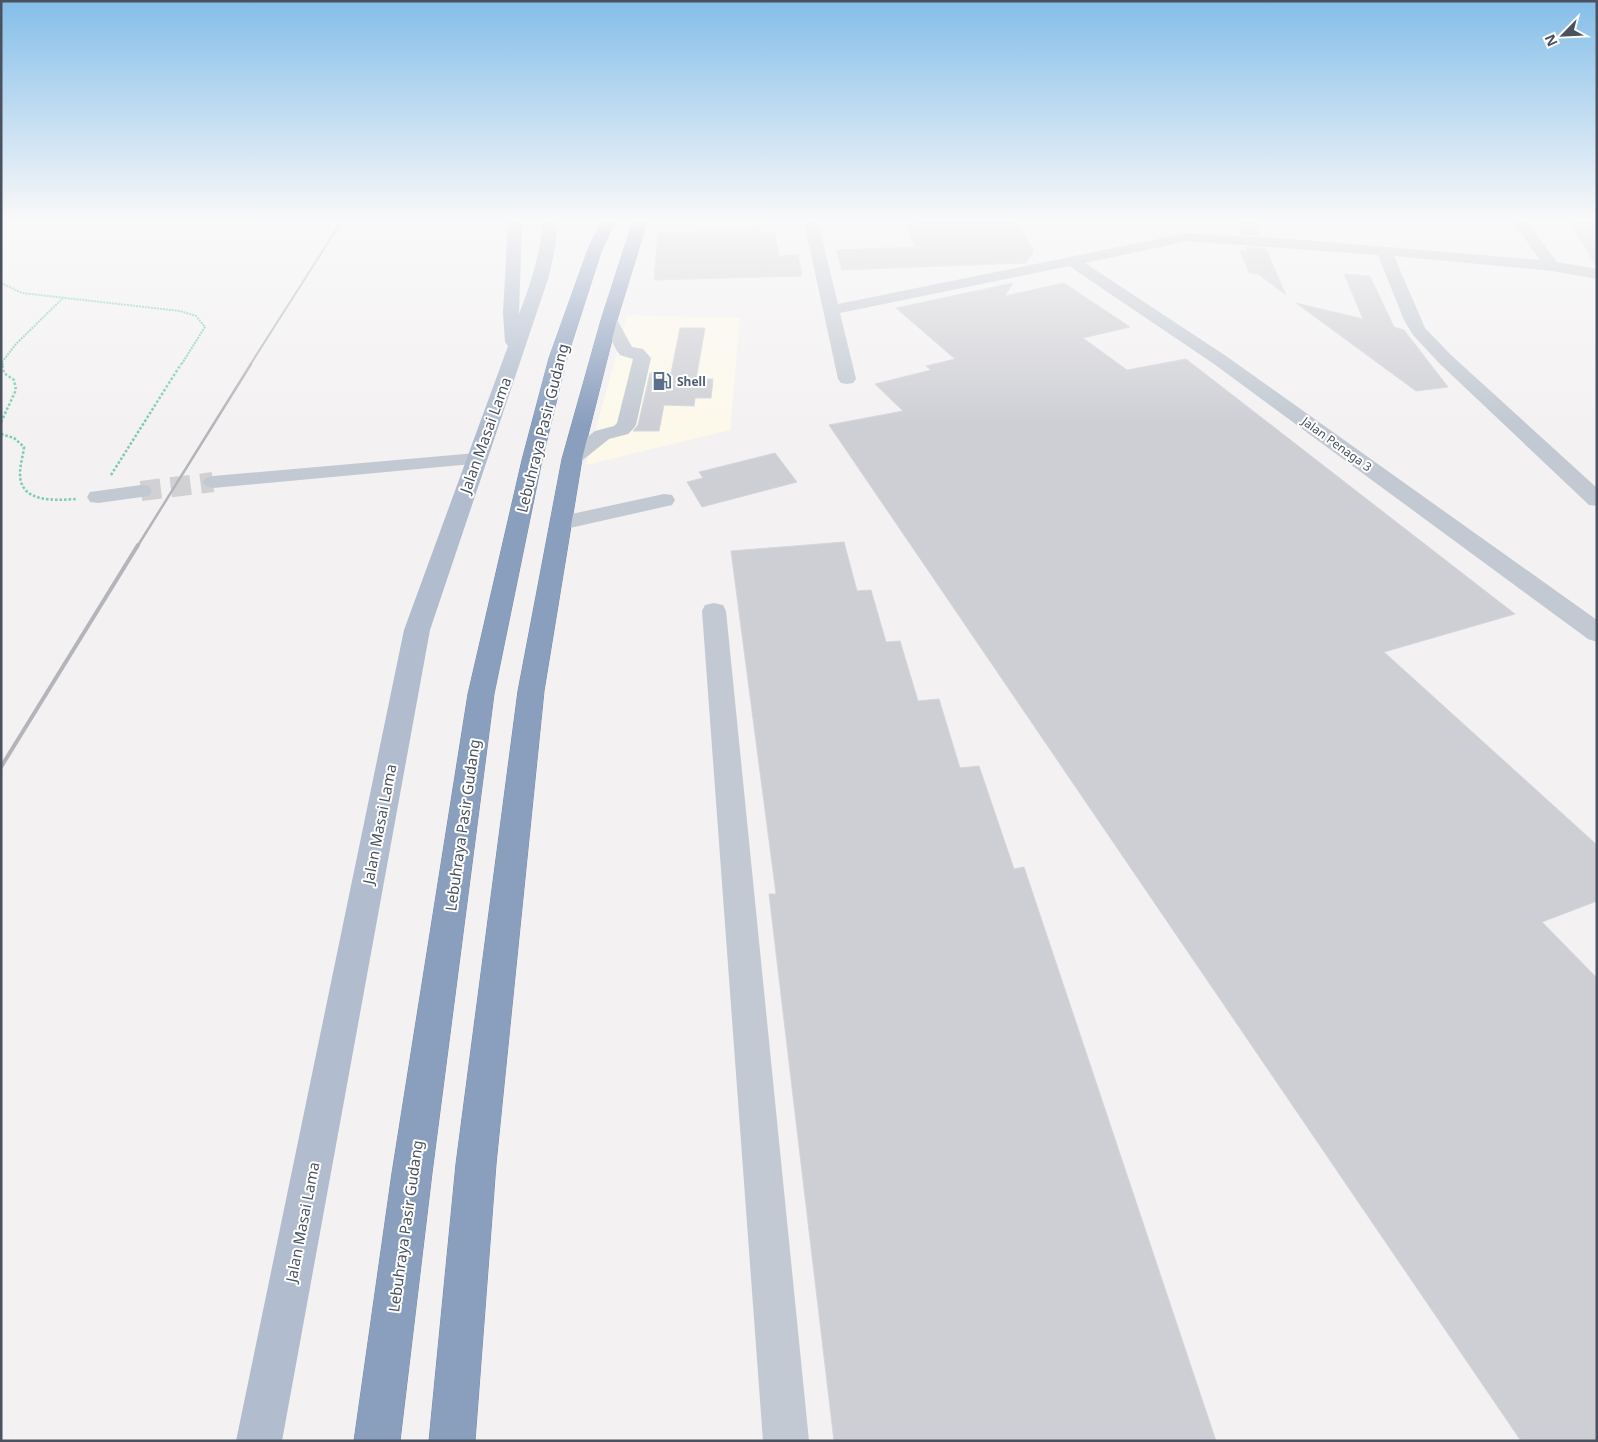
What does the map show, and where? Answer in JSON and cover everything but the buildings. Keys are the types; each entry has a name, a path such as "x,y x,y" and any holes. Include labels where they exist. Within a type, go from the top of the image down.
{"highway":[{"name":"Lebuhraya Pasir Gudang","path":"377,1441 412,1173 481,694 532,460 558,358 581,289"},
{"path":"452,1441 476,1164 530,701 572,459 608,320 618,289"}],"main road":[{"path":"512,289 511,313 515,354"},
{"name":"Jalan Masai Lama","path":"259,1441 417,630 537,289"}],"street":[{"path":"826,289 847,379"},
{"path":"830,310 932,289"},
{"name":"Jalan Penaga 3","path":"1114,289 1220,360 1597,633"},
{"path":"1400,289 1412,320 1419,331 1445,359 1597,500"},
{"path":"572,459 602,435 621,430 626,425 642,358 637,352 626,351 608,320"},
{"path":"213,482 476,459"},
{"path":"98,497 141,492"},
{"path":"561,523 664,500"},
{"path":"714,611 786,1441"}],"path":[{"path":"1,434 14,438 24,447 20,478 25,490 33,497 48,500 98,497 205,327 196,316 180,311 22,293 14,289"},
{"path":"1,422 16,390 14,380 4,373 2,362 16,344 63,298"}],"shaded area":[{"path":"627,315 740,318 730,430 586,465"}],"tunnel":[{"path":"141,491 213,482"}],"railway":[{"path":"250,365 298,289"},
{"path":"137,547 251,364"},
{"path":"1,767 138,545"}],"place":[{"name":"Shell","path":"662,381"}]}
